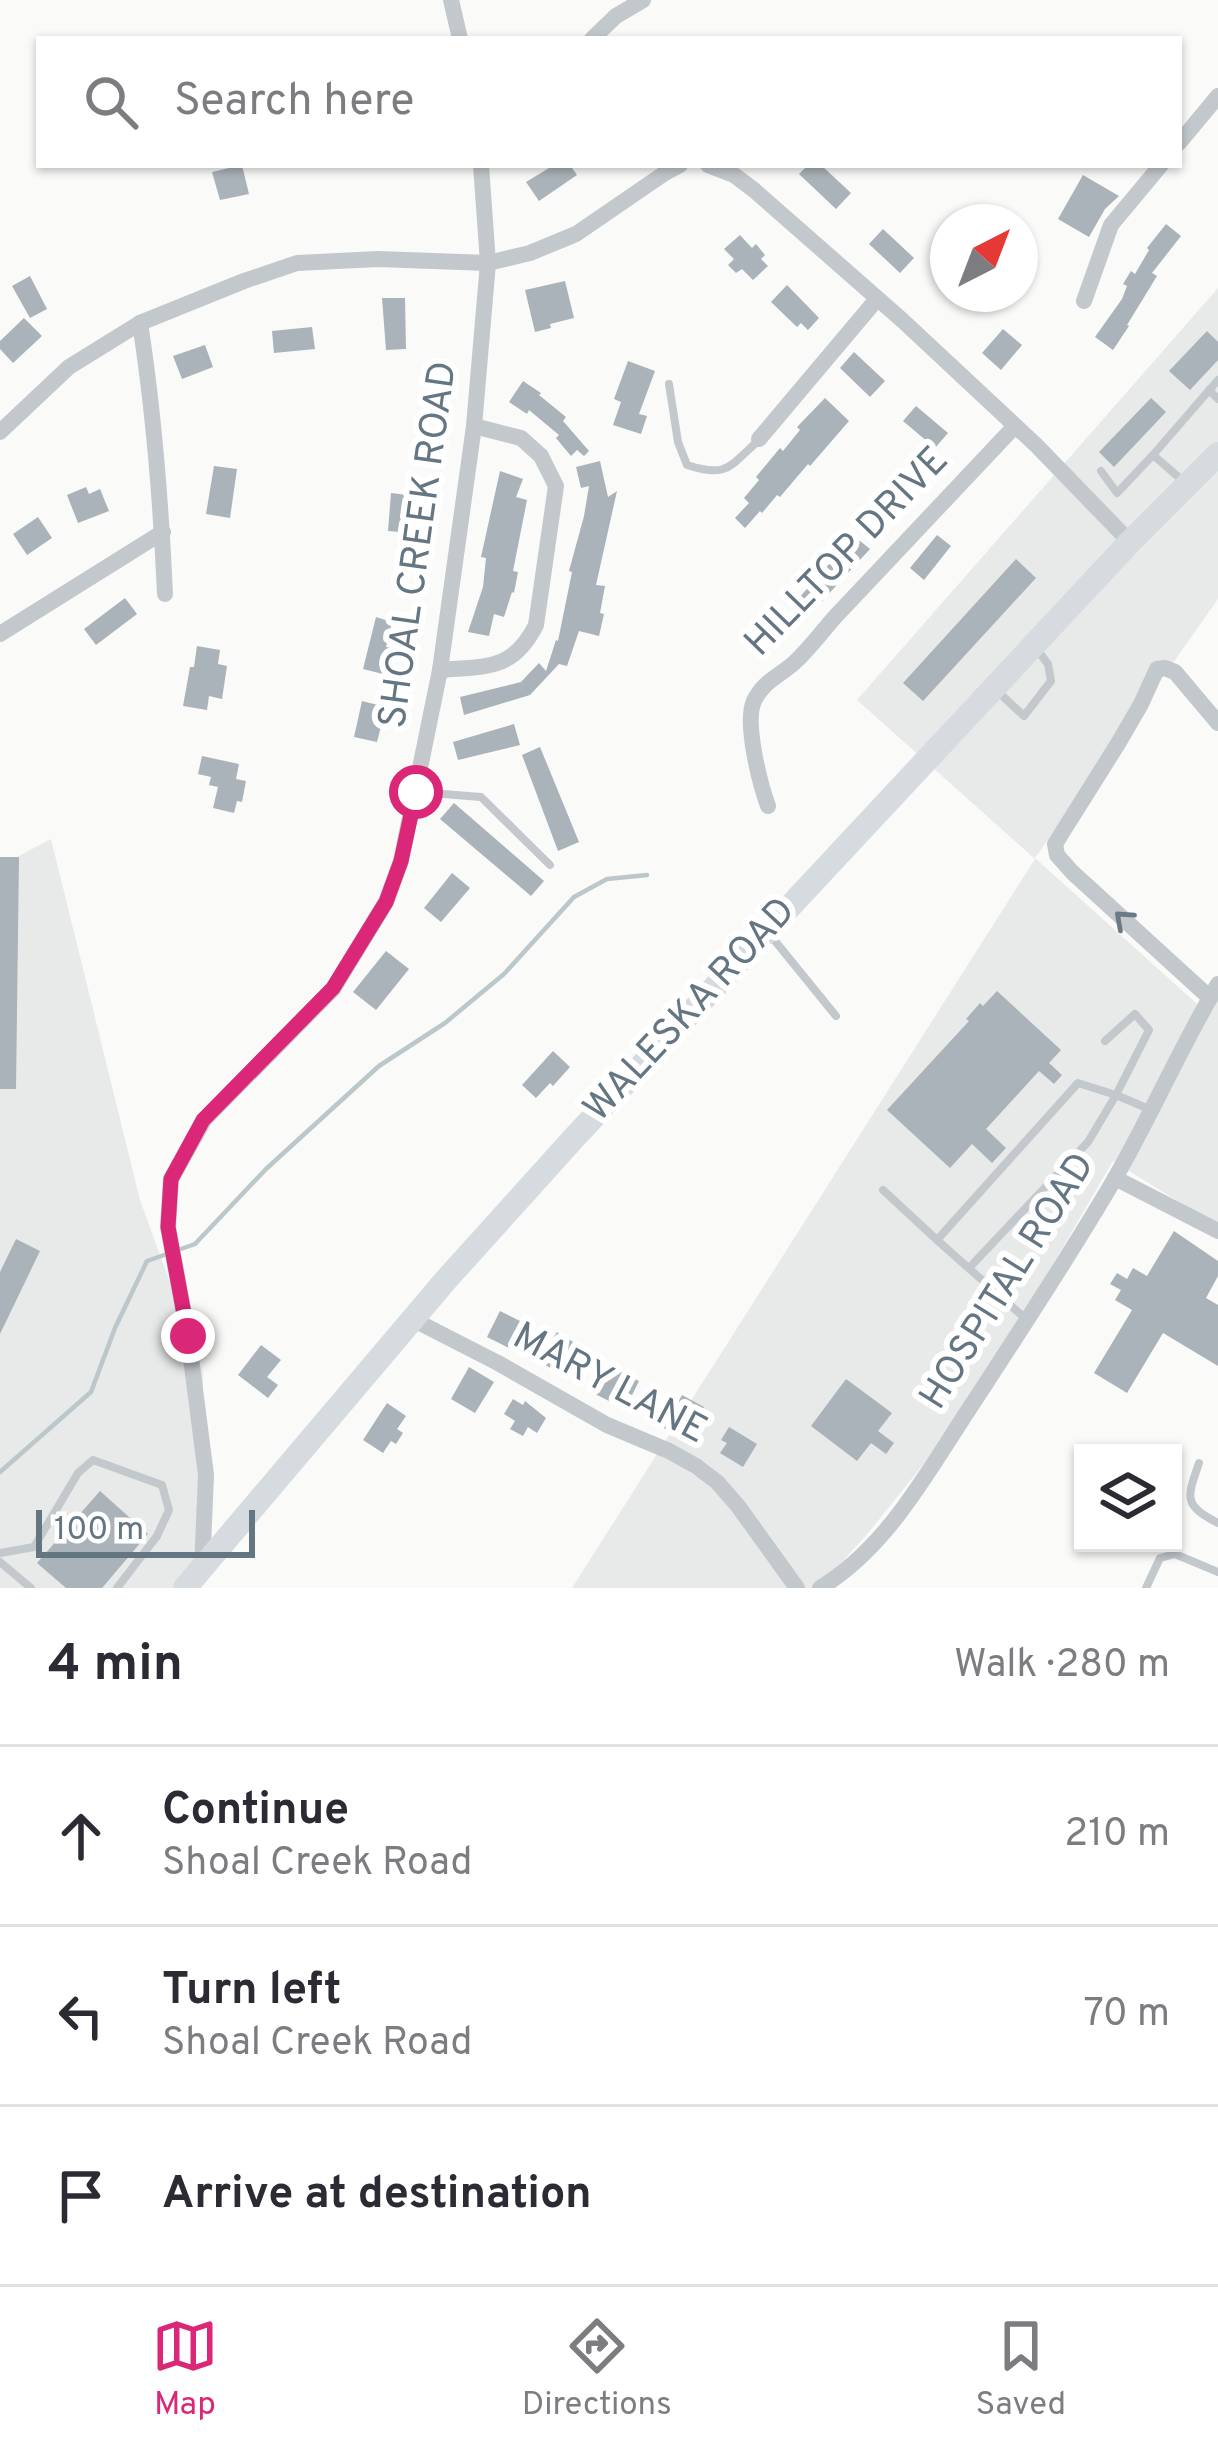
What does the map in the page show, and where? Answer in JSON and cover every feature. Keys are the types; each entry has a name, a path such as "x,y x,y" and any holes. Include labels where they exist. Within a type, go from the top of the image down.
{"main road":[{"name":"WALESKA ROAD","path":"194,1579 541,1174 1130,542 1218,454"}],"street":[{"path":"451,0 459,36"},
{"path":"595,36 643,0"},
{"path":"1182,139 1218,96"},
{"name":"SHOAL CREEK ROAD","path":"194,1579 206,1475 168,1227 171,1179 203,1120 333,988 386,902 401,861 440,670 474,426 488,263 481,168"},
{"path":"0,432 69,367 140,323 244,281 297,263 378,259 488,263 555,245 674,168"},
{"path":"716,168 754,190 878,299 1015,426 1130,542"},
{"path":"1084,301 1111,225 1158,168"},
{"path":"759,439 878,299"},
{"path":"140,323 163,532 165,594"},
{"path":"440,670 495,665 527,644 536,625 556,486 541,456 521,438 474,426"},
{"name":"HILLTOP DRIVE","path":"768,806 756,773 751,705 769,679 807,651 1015,426"},
{"path":"0,634 163,532"},
{"path":"1214,991 1072,872 1057,855 1055,844 1119,742 1157,669 1175,672 1218,724"},
{"name":"HOSPITAL ROAD","path":"820,1588 872,1547 934,1464 1115,1178 1214,991"},
{"path":"1115,1178 1218,1231"},
{"name":"MARY LANE","path":"413,1320 608,1425 696,1466 738,1506 797,1588"}],"lane":[{"path":"1101,471 1117,493 1218,380"},
{"path":"669,384 678,442 687,465 712,473 729,467 759,439"},
{"path":"1209,390 1218,399"},
{"path":"1154,455 1188,485"},
{"path":"993,688 1024,716 1051,681 1048,664 1034,645"},
{"path":"416,792 481,797 550,865"},
{"path":"765,931 836,1016"},
{"path":"969,1268 1088,1142 1148,1030 1135,1014 1105,1041"},
{"path":"937,1240 1078,1083 1151,1110"},
{"path":"883,1190 1028,1321"},
{"path":"31,1588 0,1558 34,1546 78,1473 93,1460 162,1486 169,1510 157,1536 117,1588"},
{"path":"1198,1463 1188,1494 1199,1514 1218,1523"},
{"path":"1146,1588 1160,1558 1174,1553 1218,1572"}],"shaded area":[{"path":"1218,288 1218,599 1035,858 1206,1012 1218,988 1218,1226 1113,1161 971,1405 819,1588 572,1588 1035,859 857,700"},
{"path":"51,839 140,1200 203,1373 200,1562 177,1588 0,1588 0,866"}],"building":[{"path":"243,168 249,194 220,200 212,172"},
{"path":"549,168 572,168 577,175 539,201 526,182"},
{"path":"805,168 824,168 851,193 836,209 799,174"},
{"path":"1083,175 1119,196 1105,209 1089,237 1058,219"},
{"path":"1166,224 1181,236 1152,273 1157,276 1113,350 1095,337 1122,299 1127,286 1123,284 1131,271 1135,274"},
{"path":"883,229 914,258 900,273 869,244"},
{"path":"740,235 765,255 761,259 768,266 753,280 742,269 736,273 728,265 734,259 724,249"},
{"path":"30,276 47,309 30,318 12,286"},
{"path":"565,281 574,318 535,332 525,290"},
{"path":"787,285 819,318 808,330 801,323 797,327 771,302"},
{"path":"382,298 405,298 406,349 386,350"},
{"path":"24,318 42,336 13,363 0,349 0,341"},
{"path":"312,327 315,349 274,353 272,331"},
{"path":"1003,329 1022,345 1001,370 982,353"},
{"path":"1207,331 1218,342 1218,360 1190,390 1169,371"},
{"path":"205,345 213,367 182,379 173,356"},
{"path":"854,352 885,381 870,397 840,368"},
{"path":"628,361 655,371 639,414 647,416 641,434 613,425 621,402 614,399"},
{"path":"523,381 566,417 563,421 589,451 584,456 577,450 571,456 556,438 559,435 529,410 527,414 509,402"},
{"path":"825,398 849,421 745,528 735,518 749,503 744,498 759,480 756,477"},
{"path":"1151,398 1166,412 1114,467 1099,452"},
{"path":"916,406 948,433 935,448 903,421"},
{"path":"600,461 608,497 617,491 596,585 605,586 599,636 579,631 567,666 559,664 530,695 464,715 460,697 521,682 539,663 546,671 558,641 589,486 581,488 576,467"},
{"path":"214,466 237,469 230,518 206,514"},
{"path":"500,471 523,479 516,497 527,500 513,571 518,572 514,593 504,617 494,614 489,636 468,632 483,587 486,558 481,557"},
{"path":"86,487 89,494 100,489 109,511 78,523 67,495"},
{"path":"391,493 415,496 412,533 388,531"},
{"path":"38,517 52,538 27,555 13,534"},
{"path":"937,535 951,546 924,580 910,568"},
{"path":"854,536 870,549 812,612 798,599"},
{"path":"1016,559 1036,578 923,701 903,683"},
{"path":"125,598 137,614 96,645 84,629"},
{"path":"376,617 392,622 386,647 393,648 387,675 363,669"},
{"path":"197,646 220,650 218,664 227,666 222,699 209,696 207,710 183,706"},
{"path":"362,701 386,707 377,742 354,737"},
{"path":"514,724 520,745 458,760 453,742"},
{"path":"540,747 579,842 558,851 522,755"},
{"path":"202,756 239,764 236,779 246,781 242,802 237,801 234,813 213,808 218,787 209,785 211,777 198,774"},
{"path":"454,803 544,881 531,896 440,819"},
{"path":"0,857 19,857 16,1089 0,1089"},
{"path":"452,873 470,888 441,922 424,908"},
{"path":"386,951 409,969 376,1010 353,992"},
{"path":"997,991 1061,1050 1049,1063 1062,1075 1054,1084 1039,1071 986,1129 1006,1148 992,1163 972,1144 950,1168 887,1110 980,1003 983,1006"},
{"path":"553,1051 570,1067 536,1098 522,1085"},
{"path":"1174,1231 1218,1261 1218,1276 1206,1298 1218,1305 1218,1366 1163,1333 1127,1393 1094,1373 1132,1310 1115,1300 1121,1290 1110,1284 1117,1273 1127,1279 1133,1268 1147,1276"},
{"path":"16,1239 40,1251 0,1334 0,1272"},
{"path":"500,1311 524,1323 511,1349 487,1337"},
{"path":"557,1332 578,1345 560,1374 539,1361"},
{"path":"261,1345 281,1360 267,1377 278,1385 268,1398 238,1375"},
{"path":"609,1366 639,1381 632,1395 624,1391 617,1405 595,1394"},
{"path":"469,1367 494,1382 475,1413 451,1399"},
{"path":"846,1379 892,1413 878,1431 894,1443 886,1454 871,1443 857,1461 811,1426"},
{"path":"682,1395 704,1407 686,1440 664,1428"},
{"path":"513,1399 523,1405 525,1401 546,1418 537,1433 528,1427 523,1436 510,1429 515,1421 504,1414"},
{"path":"387,1403 406,1416 397,1429 403,1433 383,1453 363,1440"},
{"path":"729,1427 757,1444 743,1467 720,1453"},
{"path":"100,1491 148,1534 102,1588 66,1588 37,1563"}],"waterway":[{"path":"178,1250 195,1244 266,1169 379,1066 445,1023 504,974 574,897 607,879 647,875"},
{"path":"0,1472 91,1392 147,1261 167,1254"}],"route":[{"path":"188,1336 168,1227 171,1179 203,1120 333,988 386,902 401,861 416,792"}]}
